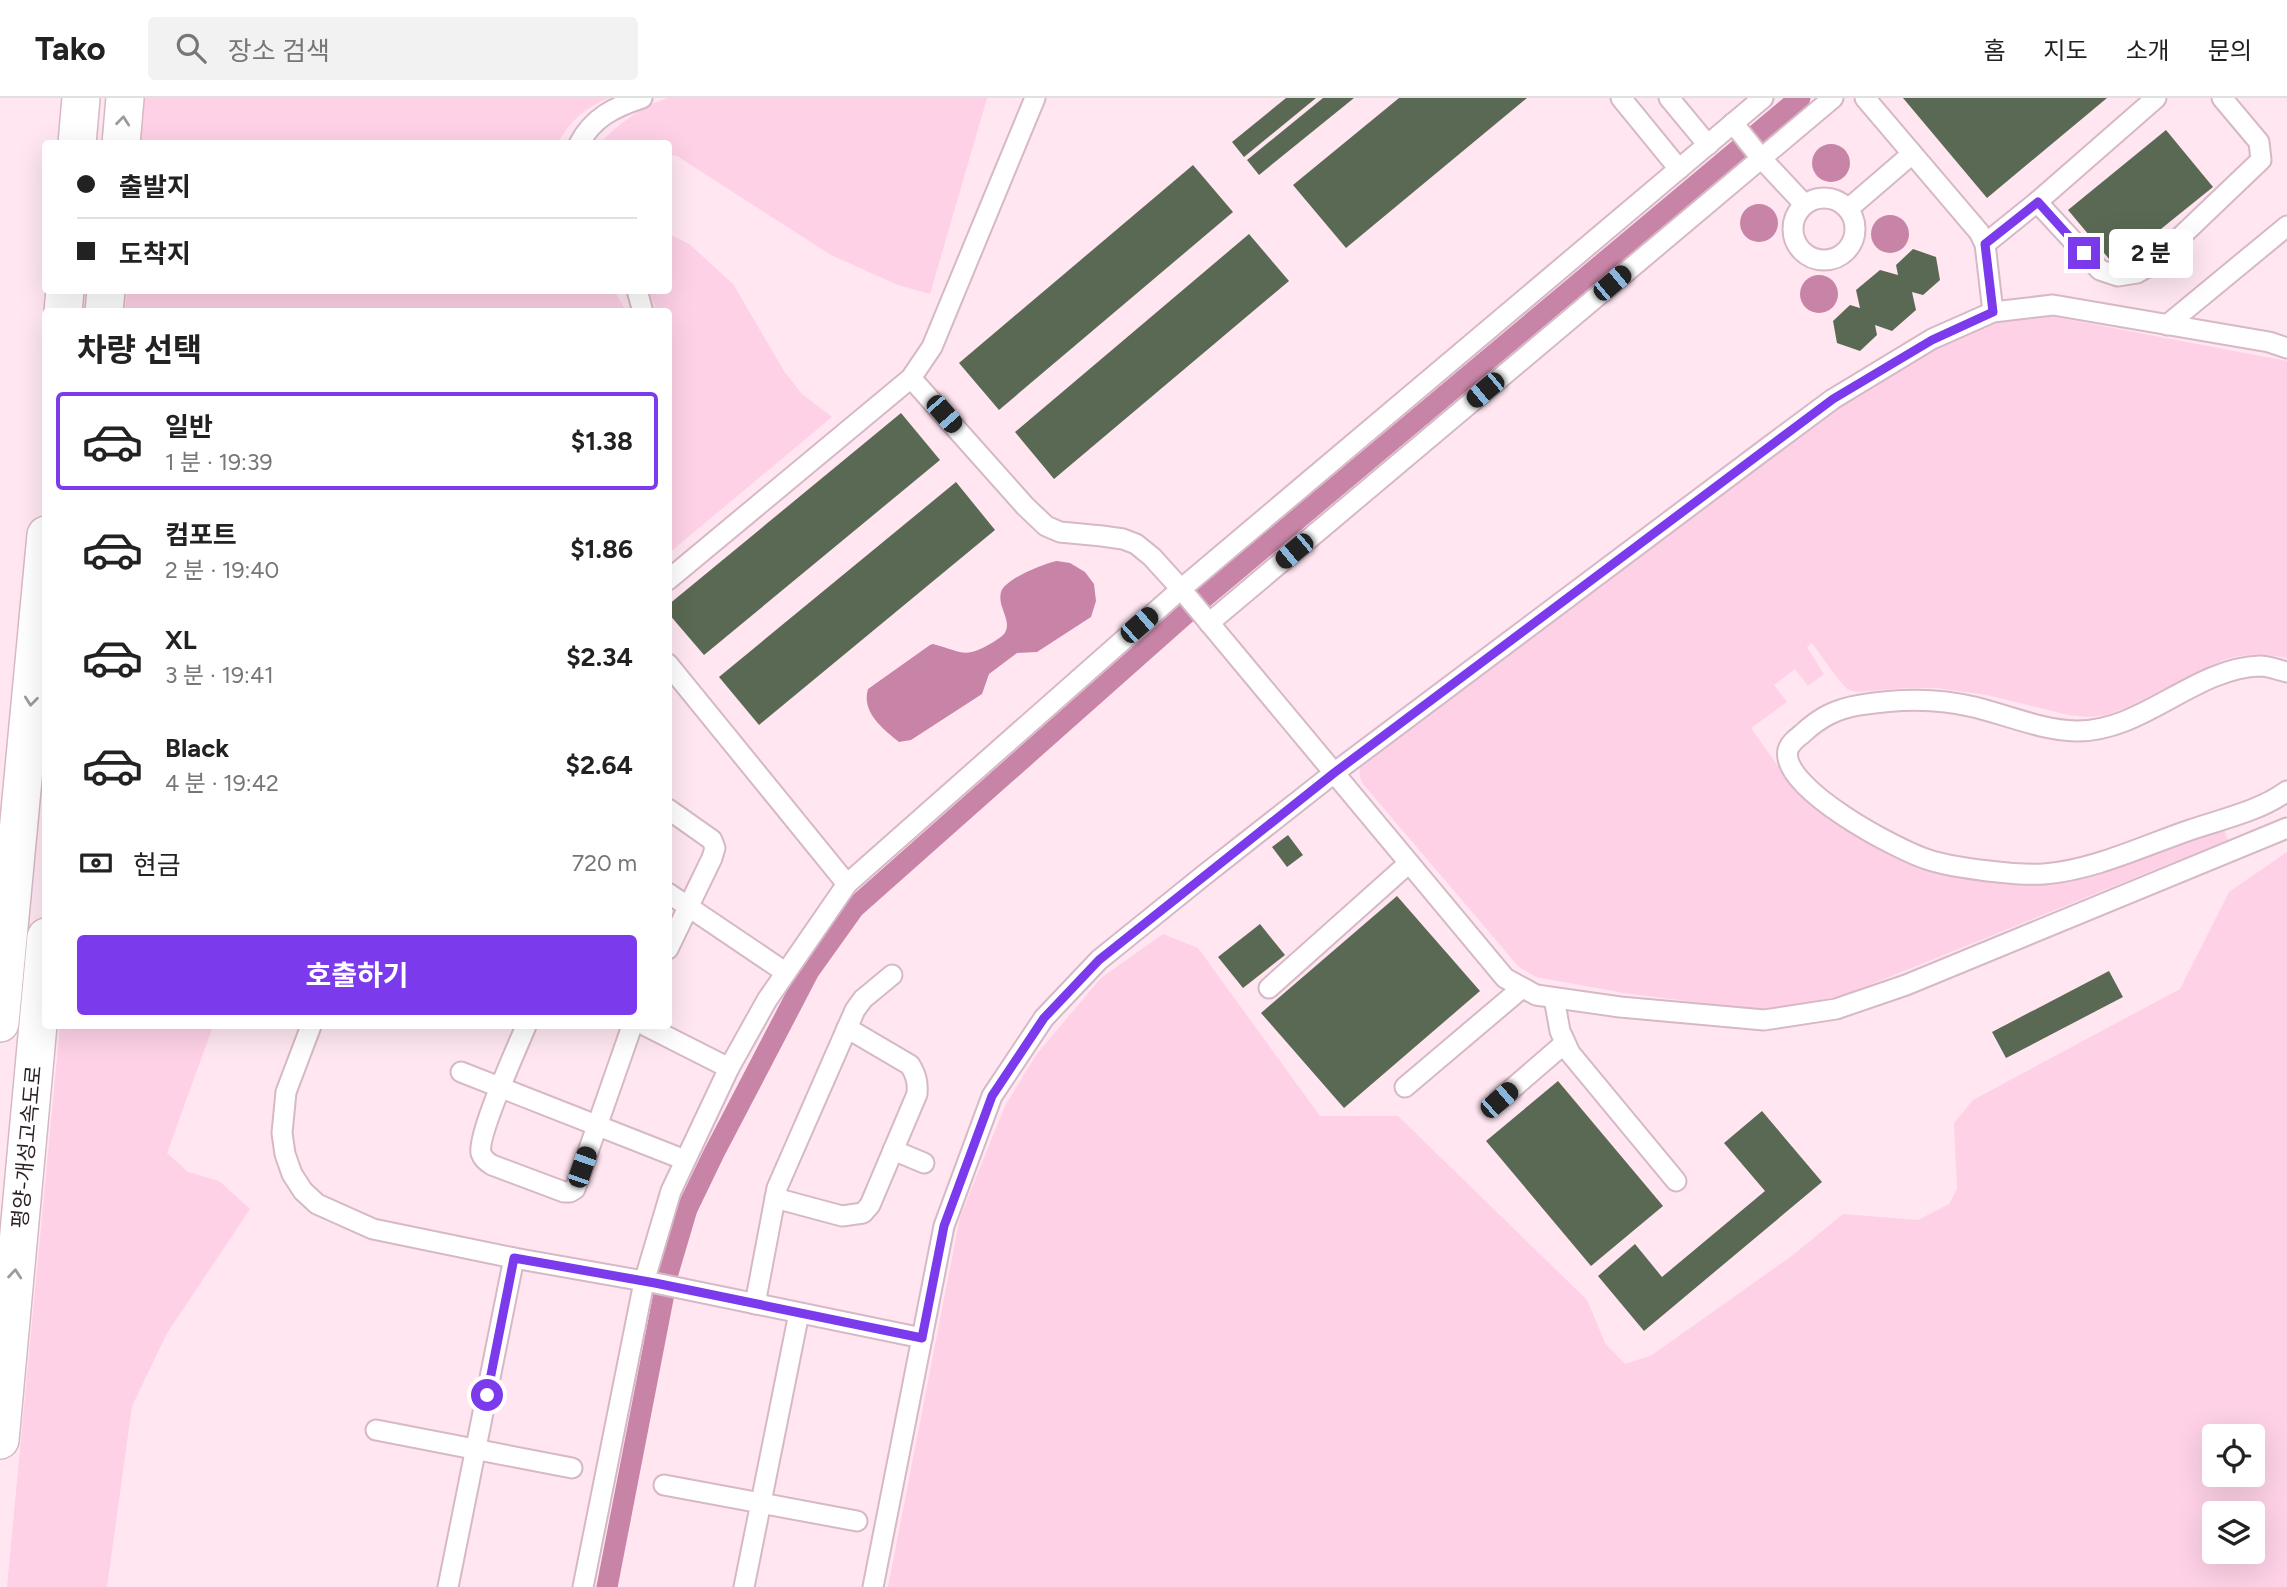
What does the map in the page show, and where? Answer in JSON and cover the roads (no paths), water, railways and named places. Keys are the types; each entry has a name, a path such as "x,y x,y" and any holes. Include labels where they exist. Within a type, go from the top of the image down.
{"highway":[{"path":"77,140 80,98"},
{"path":"121,140 125,98"},
{"path":"0,1023 42,577"},
{"name":"평양-개성고속도로","path":"0,1440 42,981"}],"street":[{"path":"581,140 585,131 603,114 642,98"},
{"path":"672,577 911,378 932,347 1035,98"},
{"path":"1621,98 1679,169"},
{"path":"1670,98 1708,145"},
{"path":"1195,605 1679,169 1708,145 1737,128 1763,98"},
{"path":"583,1587 671,1191 729,1068 785,972 847,884 1757,153 1833,98"},
{"path":"1865,98 1979,232 1985,244 1993,312"},
{"path":"1985,244 2038,202 2156,98"},
{"path":"2038,202 2100,270 2118,276 2137,273 2151,265 2262,160 2259,142 2222,98"},
{"path":"1737,128 1804,204"},
{"path":"1849,209 1912,155"},
{"path":"1822,197 1841,202 1849,209 1856,226 1851,245 1844,253 1826,260 1807,255 1795,240 1794,221 1804,204 1822,197"},
{"path":"2167,325 2287,226"},
{"path":"873,1587 944,1226 965,1166 992,1096 1044,1018 1099,960 1334,773 1833,399 1932,340 1993,312 2053,305 2269,342 2287,348"},
{"path":"911,378 1046,526 1060,532 1102,536 1136,544 1152,557 1195,605 1505,978 1536,995 1620,1007 1764,1020 1836,1009 1906,985 2287,828"},
{"path":"2287,672 2263,666 2235,670 2118,724 2095,730 2074,731 2046,727 1971,706 1911,701 1861,705 1828,713 1793,742 1788,751 1790,766 1798,778 1836,810 1888,844 1931,861 1988,870 2042,874 2078,868 2247,810 2287,791"},
{"path":"672,669 847,884"},
{"path":"2247,810 2258,840"},
{"path":"672,812 712,840 715,848 672,941"},
{"path":"1269,988 1409,863"},
{"path":"672,896 785,972"},
{"path":"755,1304 775,1198 855,1010 863,999 892,975"},
{"path":"1405,1087 1522,988"},
{"path":"1554,998 1560,1031 1570,1053 1676,1181"},
{"path":"775,1198 842,1216 863,1213 870,1205 917,1094 916,1075 910,1065 847,1028"},
{"path":"310,1029 286,1092 282,1133 292,1174 303,1191 317,1204 373,1229 922,1338"},
{"path":"525,1029 481,1142 483,1158 492,1165 564,1192 575,1189 631,1029"},
{"path":"652,1029 729,1068"},
{"path":"1499,1100 1565,1043"},
{"path":"461,1072 685,1160"},
{"path":"893,1150 924,1163"},
{"path":"448,1587 514,1258"},
{"path":"744,1587 799,1313"},
{"path":"376,1430 572,1468"},
{"path":"664,1485 857,1521"}],"waterway":[{"path":"607,1587 668,1273 687,1209 809,971 854,908 1207,595 1800,98"}]}
